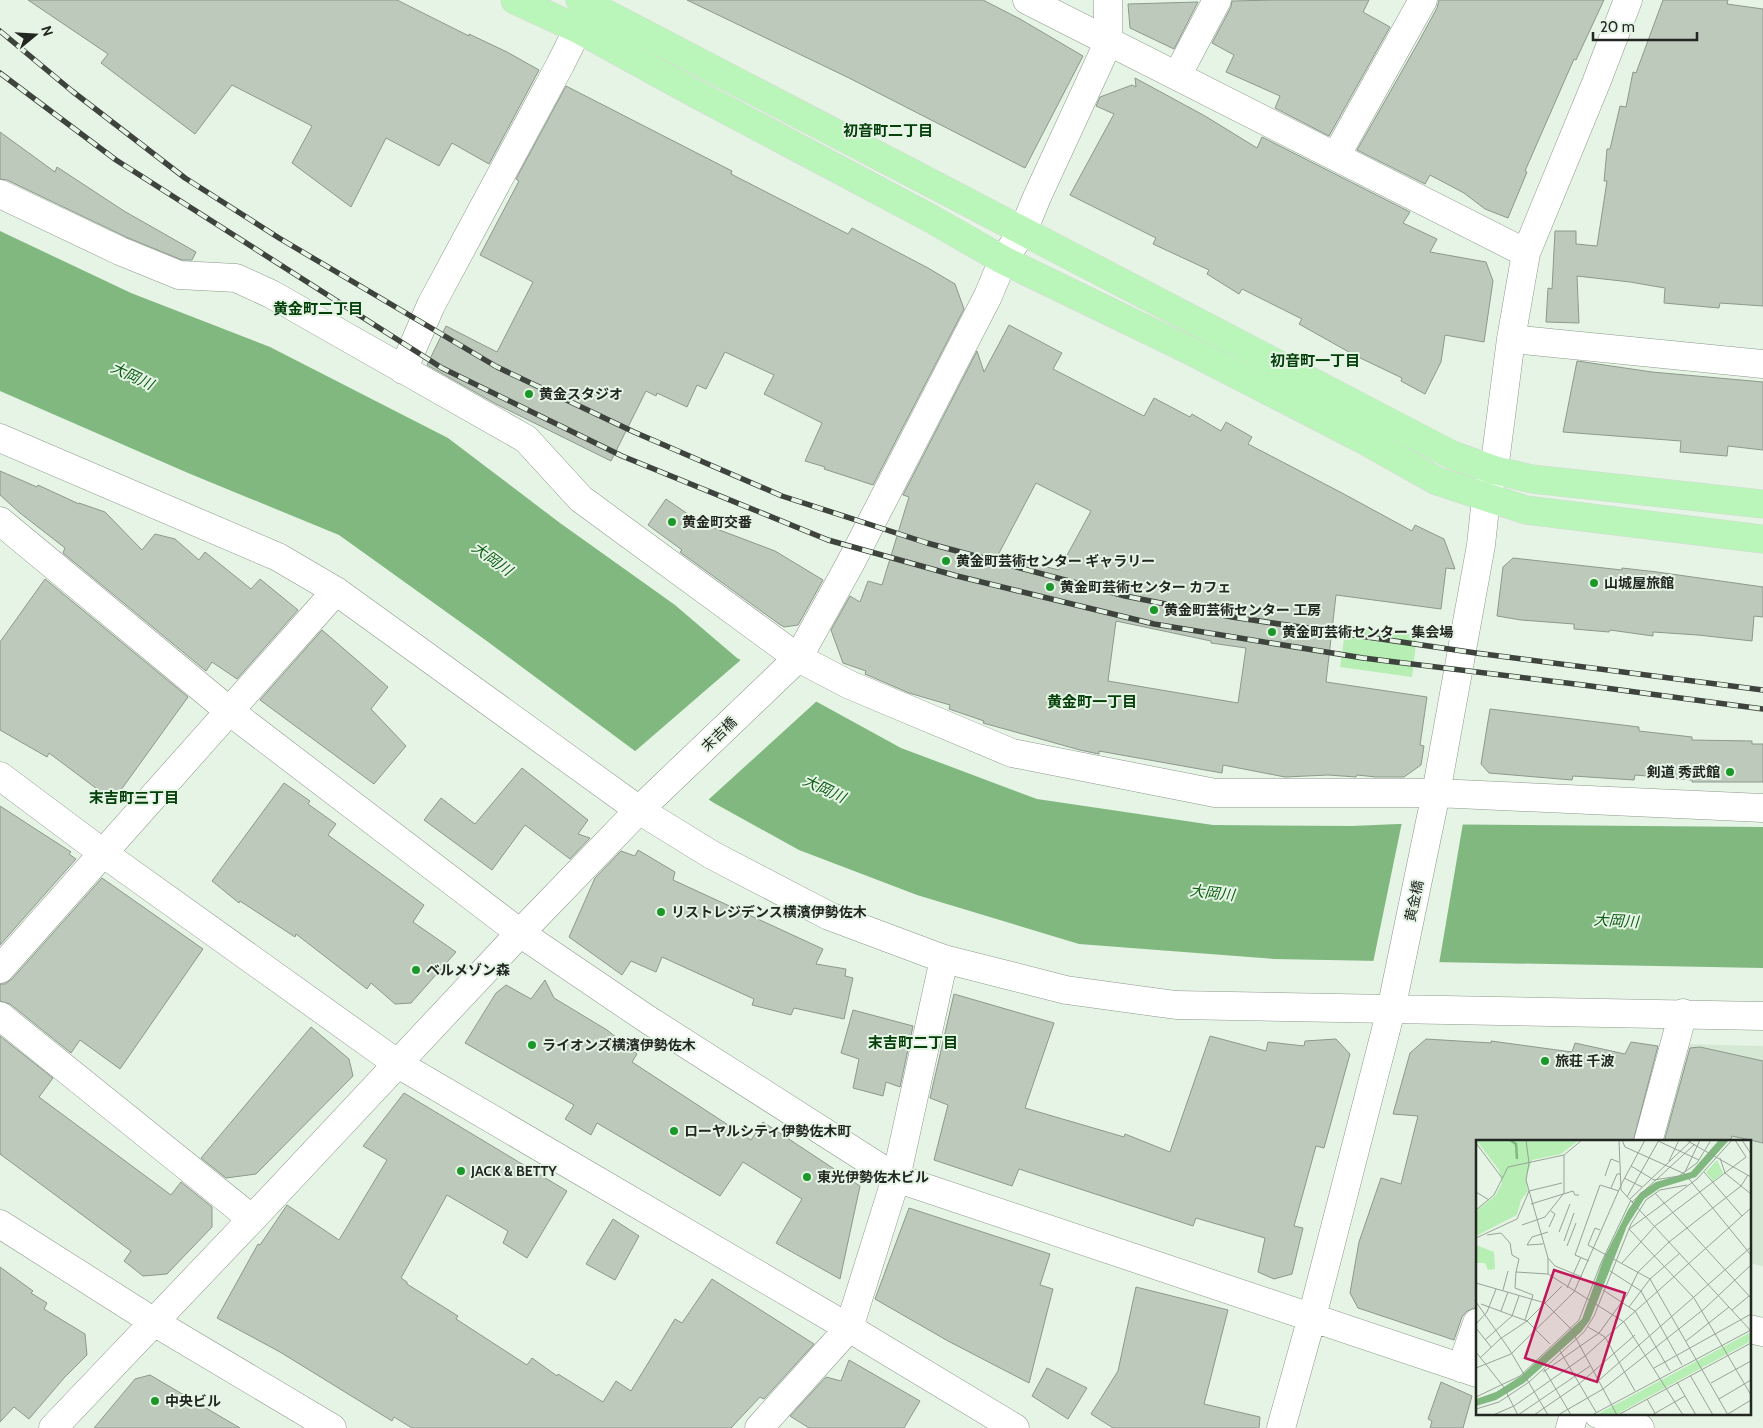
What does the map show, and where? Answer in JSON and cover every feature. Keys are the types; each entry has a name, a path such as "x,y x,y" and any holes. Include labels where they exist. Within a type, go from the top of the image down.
{"main road":[{"path":"516,0 587,9 1023,231 1452,455 1494,470 1532,479 1763,504"},
{"path":"587,9 689,90 930,218 1003,260 1193,352 1366,441 1437,481 1526,510 1763,539"}],"street":[{"path":"1027,0 1526,253"},
{"path":"1108,0 1108,41"},
{"path":"1177,76 1217,0"},
{"path":"1336,156 1423,0"},
{"name":"黄金橋","path":"1281,1428 1312,1317 1391,1010 1436,793 1481,545 1486,498 1494,470 1511,338 1526,253 1628,0"},
{"path":"404,370 432,305 560,65 587,9"},
{"name":"末吉橋","path":"53,1428 398,1064 520,932 640,810 798,658 858,548 988,296 1003,260 1023,231 1036,197 1108,41"},
{"path":"0,194 120,251 179,276 236,278 270,294 526,439 581,499 798,658 850,685 1012,753 1215,793 1436,793 1763,808"},
{"path":"1511,338 1763,364"},
{"path":"0,438 254,546 336,590 640,810 712,855 829,916 944,959 1066,990 1176,1005 1391,1010 1683,1013 1763,1016"},
{"path":"0,521 228,710 520,932 647,1019 896,1178 1469,1370 1476,1329"},
{"path":"0,969 336,590"},
{"path":"0,776 103,853 398,1064 849,1328 1015,1428"},
{"path":"759,1428 849,1328 896,1178 944,959"},
{"path":"1649,1140 1683,1013"},
{"path":"0,1016 252,1219"},
{"path":"0,1224 154,1322 332,1428"},
{"path":"1750,1329 1763,1332"},
{"path":"1604,1416 1640,1428"}],"shaded area":[{"path":"1346,625 1417,635 1412,677 1340,667"},
{"path":"1683,1044 1763,1046 1763,1266 1750,1263 1750,1140 1658,1140"}],"water":[{"name":"大岡川","path":"0,231 131,293 270,347 448,438 560,523 675,605 737,658 901,748 1037,799 1213,825 1352,826 1398,824 1763,827 1763,968 1274,959 1079,944 917,895 799,850 714,803 635,751 339,535 188,473 0,391"}],"pier":[{"path":"743,658 818,700 707,801 633,753"},
{"path":"1402,822 1463,823 1439,964 1373,963"}],"building":[{"path":"28,0 397,0 469,36 469,34 507,52 539,70 489,164 452,143 439,166 386,138 351,207 292,163 312,126 232,85 195,134 101,63 108,54"},
{"path":"687,0 983,0 1020,19 1083,56 1025,168 849,78"},
{"path":"1369,0 1363,12 1390,27 1329,136 1275,108 1280,96 1226,72 1234,55 1212,43 1231,7 1232,1"},
{"path":"1439,0 1604,0 1576,60 1574,59 1525,171 1527,172 1508,218 1485,209 1464,193 1430,175 1425,184 1357,150 1418,43 1437,8"},
{"path":"1663,0 1728,0 1727,4 1763,9 1763,306 1720,303 1719,308 1664,303 1665,288 1577,276 1579,323 1546,322 1548,288 1552,289 1555,231 1576,231 1576,244 1597,246 1607,181 1604,181 1607,149 1610,149 1620,106 1626,107 1633,72 1636,73"},
{"path":"1198,2 1174,49 1130,28 1128,4"},
{"path":"1135,78 1205,116 1257,148 1262,137 1410,212 1403,223 1437,239 1430,252 1486,262 1493,281 1484,342 1445,335 1441,362 1425,394 1401,381 1402,378 1356,356 1299,324 1302,319 1242,289 1239,294 1207,274 1209,270 1153,244 1156,238 1070,195 1114,114 1096,106 1100,97 1132,85 1136,87"},
{"path":"566,86 732,171 731,174 848,234 852,228 955,284 964,309 873,485 805,461 822,423 764,394 774,375 725,352 706,389 697,385 687,407 657,393 656,396 646,391 611,461 496,404 427,365 446,326 497,352 533,282 480,255 519,181 516,179"},
{"path":"0,132 55,172 57,167 124,211 196,252 192,260 182,260 126,237 7,180 0,179"},
{"path":"1009,325 1062,353 1053,369 1144,416 1154,398 1190,417 1192,414 1221,431 1226,422 1252,437 1248,444 1412,531 1415,525 1444,539 1455,569 1446,568 1441,609 1336,595 1326,682 1427,697 1420,745 1424,746 1421,765 1404,777 1328,775 1285,777 1223,765 1222,773 1099,751 1099,754 983,723 984,721 949,709 950,705 909,693 865,674 866,671 843,663 831,630 850,596 860,602 868,581 882,585 909,497 903,495 977,351 984,372","holes":["1036,483 1091,511 1059,570 998,555","1116,621 1211,641 1211,643 1246,648 1238,703 1108,681"]},
{"path":"1577,361 1652,372 1763,382 1763,450 1728,446 1727,456 1680,452 1681,441 1563,432"},
{"path":"0,471 37,487 38,485 79,504 105,512 142,550 155,534 175,539 199,560 205,552 251,589 260,579 298,610 237,679 212,662 206,671 63,553 65,548 0,495"},
{"path":"666,499 701,523 775,551 823,580 798,625 784,627 779,624 680,552 682,550 648,525"},
{"path":"1513,558 1657,572 1763,587 1763,617 1754,616 1752,641 1698,635 1653,632 1653,636 1610,630 1609,632 1574,629 1574,624 1497,616 1503,567"},
{"path":"45,579 188,697 113,801 49,753 47,757 0,730 0,642"},
{"path":"322,630 388,687 371,709 406,746 374,784 260,700"},
{"path":"1490,709 1639,727 1639,731 1692,737 1692,740 1752,741 1752,744 1763,744 1763,782 1692,782 1692,780 1635,775 1634,780 1573,776 1572,780 1489,773 1481,764"},
{"path":"522,768 588,820 578,834 590,838 570,859 525,825 492,870 424,820 441,798 475,824"},
{"path":"284,783 310,801 308,804 336,824 328,835 424,905 413,922 456,952 411,1003 395,1004 371,983 367,989 296,934 295,937 240,901 239,903 212,881"},
{"path":"0,806 71,852 69,854 76,859 0,945"},
{"name":"リストレジデンス横濱伊勢佐木","path":"638,850 675,872 673,880 823,949 816,964 846,969 845,976 853,978 844,1019 794,1008 791,1015 752,1005 754,999 662,957 656,972 631,961 622,975 569,937 595,878 621,851 635,856"},
{"path":"102,878 203,949 120,1069 80,1040 71,1053 10,1004 0,1001 0,984 5,984 12,979"},
{"path":"545,980 554,998 607,1030 637,1054 632,1062 751,1140 763,1122 860,1186 840,1279 776,1243 802,1199 743,1162 720,1196 597,1123 591,1135 565,1119 574,1105 465,1043 496,993 506,985 531,999"},
{"path":"954,994 1054,1023 1025,1108 1124,1137 1125,1134 1170,1152 1210,1036 1266,1051 1268,1042 1304,1046 1305,1041 1336,1039 1350,1054 1324,1148 1316,1146 1294,1226 1303,1228 1292,1274 1274,1279 1258,1272 1265,1238 1196,1218 1193,1226 1019,1169 1012,1186 934,1160 948,1105 930,1098"},
{"path":"853,1010 913,1026 900,1087 886,1082 883,1096 853,1088 859,1059 841,1053"},
{"path":"311,1027 349,1059 353,1076 256,1174 226,1178 201,1158"},
{"path":"0,1036 53,1078 39,1097 171,1195 181,1182 212,1207 212,1227 167,1274 143,1276 124,1261 131,1251 0,1154"},
{"path":"1426,1039 1491,1043 1491,1041 1572,1052 1575,1043 1625,1054 1631,1042 1658,1046 1634,1140 1476,1140 1476,1306 1462,1317 1454,1340 1358,1308 1350,1293 1359,1242 1381,1178 1401,1184 1418,1116 1393,1114 1410,1053"},
{"path":"1700,1047 1763,1061 1763,1143 1732,1136 1731,1140 1665,1140 1690,1048"},
{"path":"404,1093 567,1191 527,1258 503,1243 508,1231 447,1195 401,1278 407,1284 458,1316 456,1319 527,1365 532,1358 557,1376 558,1374 603,1402 616,1381 631,1391 675,1319 682,1323 712,1279 814,1344 764,1399 760,1397 731,1428 412,1428 394,1417 392,1421 280,1352 217,1318 258,1244 260,1245 287,1205 339,1240 387,1160 363,1146"},
{"path":"909,1208 1050,1254 1040,1285 1053,1289 1029,1383 948,1341 875,1299"},
{"path":"613,1219 639,1236 615,1280 586,1264"},
{"path":"0,1267 33,1291 31,1293 47,1303 44,1309 85,1334 87,1355 64,1378 29,1419 14,1407 0,1422"},
{"path":"1136,1287 1228,1310 1204,1404 1260,1417 1259,1428 1113,1428 1091,1414 1118,1371"},
{"path":"849,1360 920,1401 904,1428 809,1428 790,1416 826,1377 841,1381"},
{"path":"1047,1368 1087,1388 1068,1419 1032,1396"},
{"name":"中央ビル","path":"150,1375 240,1428 94,1428 135,1379"},
{"path":"1441,1382 1472,1396 1463,1428 1430,1428 1432,1421 1428,1419"}],"railway":[{"path":"0,31 72,91 185,178 279,238 497,367 634,432 782,496 927,543 1125,596 1232,617 1476,653 1763,690"},
{"path":"0,73 116,160 442,368 622,456 828,540 957,576 1154,624 1363,658 1763,709"}],"place":[{"name":"黄金スタジオ","path":"529,394"},
{"name":"黄金町交番","path":"672,522"},
{"name":"黄金町芸術センター ギャラリー","path":"946,561"},
{"name":"山城屋旅館","path":"1594,583"},
{"name":"黄金町芸術センター カフェ","path":"1050,587"},
{"name":"黄金町芸術センター 工房","path":"1154,610"},
{"name":"黄金町芸術センター 集会場","path":"1272,632"},
{"name":"剣道 秀武館","path":"1730,772"},
{"name":"リストレジデンス横濱伊勢佐木","path":"661,912"},
{"name":"ベルメゾン森","path":"416,970"},
{"name":"ライオンズ横濱伊勢佐木","path":"532,1045"},
{"name":"旅荘 千波","path":"1545,1061"},
{"name":"ローヤルシティ伊勢佐木町","path":"674,1131"},
{"name":"JACK & BETTY","path":"461,1171"},
{"name":"東光伊勢佐木ビル","path":"807,1177"},
{"name":"中央ビル","path":"155,1401"}],"district":[{"name":"初音町二丁目","path":"888,131"},
{"name":"黄金町二丁目","path":"318,309"},
{"name":"初音町一丁目","path":"1315,361"},
{"name":"黄金町一丁目","path":"1092,702"},
{"name":"末吉町三丁目","path":"134,798"},
{"name":"末吉町二丁目","path":"913,1043"}]}
